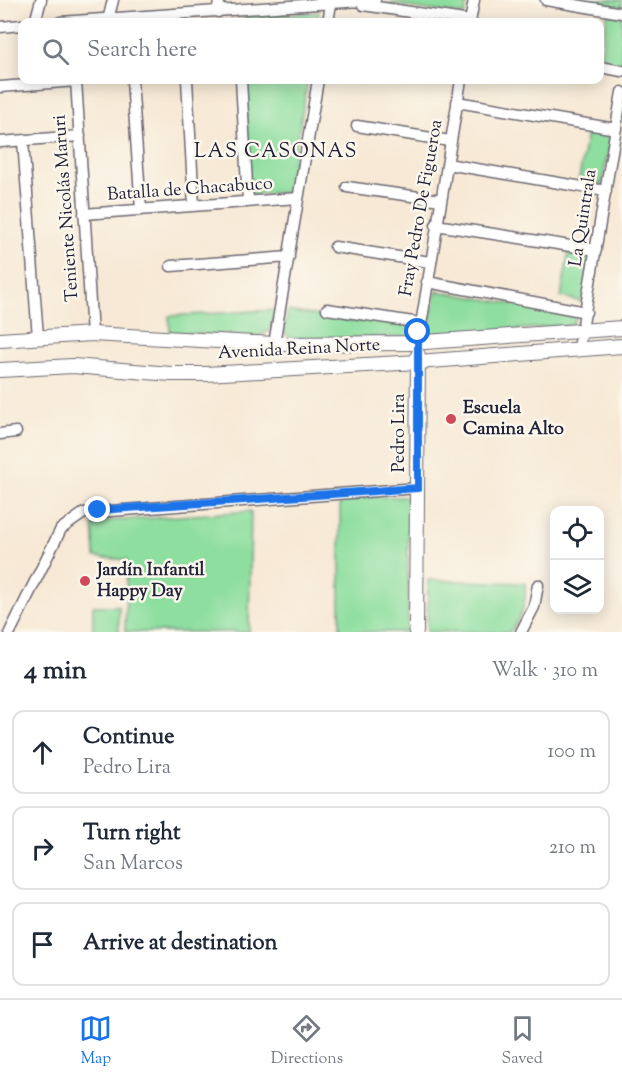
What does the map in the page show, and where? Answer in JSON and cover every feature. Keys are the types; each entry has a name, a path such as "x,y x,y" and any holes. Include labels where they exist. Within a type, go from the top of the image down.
{"street":[{"path":"36,18 41,0"},
{"path":"108,18 113,0"},
{"path":"218,12 219,0"},
{"path":"188,18 218,12 238,17 276,4 331,4 375,0"},
{"path":"471,18 474,0"},
{"path":"546,0 622,13"},
{"path":"348,1 447,18"},
{"path":"329,18 331,4"},
{"path":"0,27 18,25"},
{"path":"604,68 622,71"},
{"path":"0,87 33,84"},
{"name":"Teniente Nicolás Maruri","path":"76,84 92,334"},
{"path":"132,84 141,210"},
{"path":"187,84 194,206"},
{"path":"241,84 248,202"},
{"path":"274,345 317,84"},
{"name":"Fray Pedro De Figueroa","path":"418,343 457,102 458,84"},
{"name":"La Quintrala","path":"579,348 622,96"},
{"path":"457,102 616,129"},
{"path":"357,126 450,141"},
{"path":"0,142 80,136"},
{"path":"23,141 38,337"},
{"path":"447,164 606,191"},
{"path":"347,187 441,200"},
{"name":"Batalla de Chacabuco","path":"84,214 298,198"},
{"path":"436,225 596,250"},
{"path":"335,247 430,262"},
{"path":"171,266 289,257"},
{"path":"427,282 585,312"},
{"path":"327,309 420,323"},
{"name":"Avenida Reina Norte","path":"0,340 92,334 274,345 418,343 622,328"},
{"name":"Pedro Lira","path":"416,632 418,343"},
{"name":"Avenida Reina Norte","path":"0,370 100,367 171,374 418,362 622,346"},
{"path":"0,434 16,432"},
{"path":"10,632 61,529 72,519 84,513 418,488"},
{"path":"520,632 534,607 538,585"}],"green space":[{"path":"421,0 467,0 465,15 385,4"},
{"path":"579,0 622,0 622,7"},
{"path":"319,12 318,18 244,17"},
{"path":"607,14 622,17 622,66 604,63"},
{"path":"246,84 307,84 288,192 249,195"},
{"path":"587,132 611,136 602,184 579,179"},
{"path":"569,250 593,255 584,302 561,297"},
{"path":"437,291 576,315 573,325 427,337"},
{"path":"274,310 271,330 257,337 170,332 169,316"},
{"path":"288,311 358,322 361,318 417,325 412,337 291,339 284,332"},
{"path":"340,497 408,497 408,632 340,632"},
{"path":"251,511 249,632 125,632 127,560 95,557 93,522"},
{"path":"428,580 525,583 523,609 510,632 427,632"},
{"path":"93,606 119,606 119,632 93,632"}],"place":[{"name":"Escuela Camina Alto","path":"451,419"},
{"name":"Jardín Infantil Happy Day","path":"85,581"}],"district":[{"name":"LAS CASONAS","path":"276,152"}],"route":[{"path":"98,510 418,488 418,332"}]}
